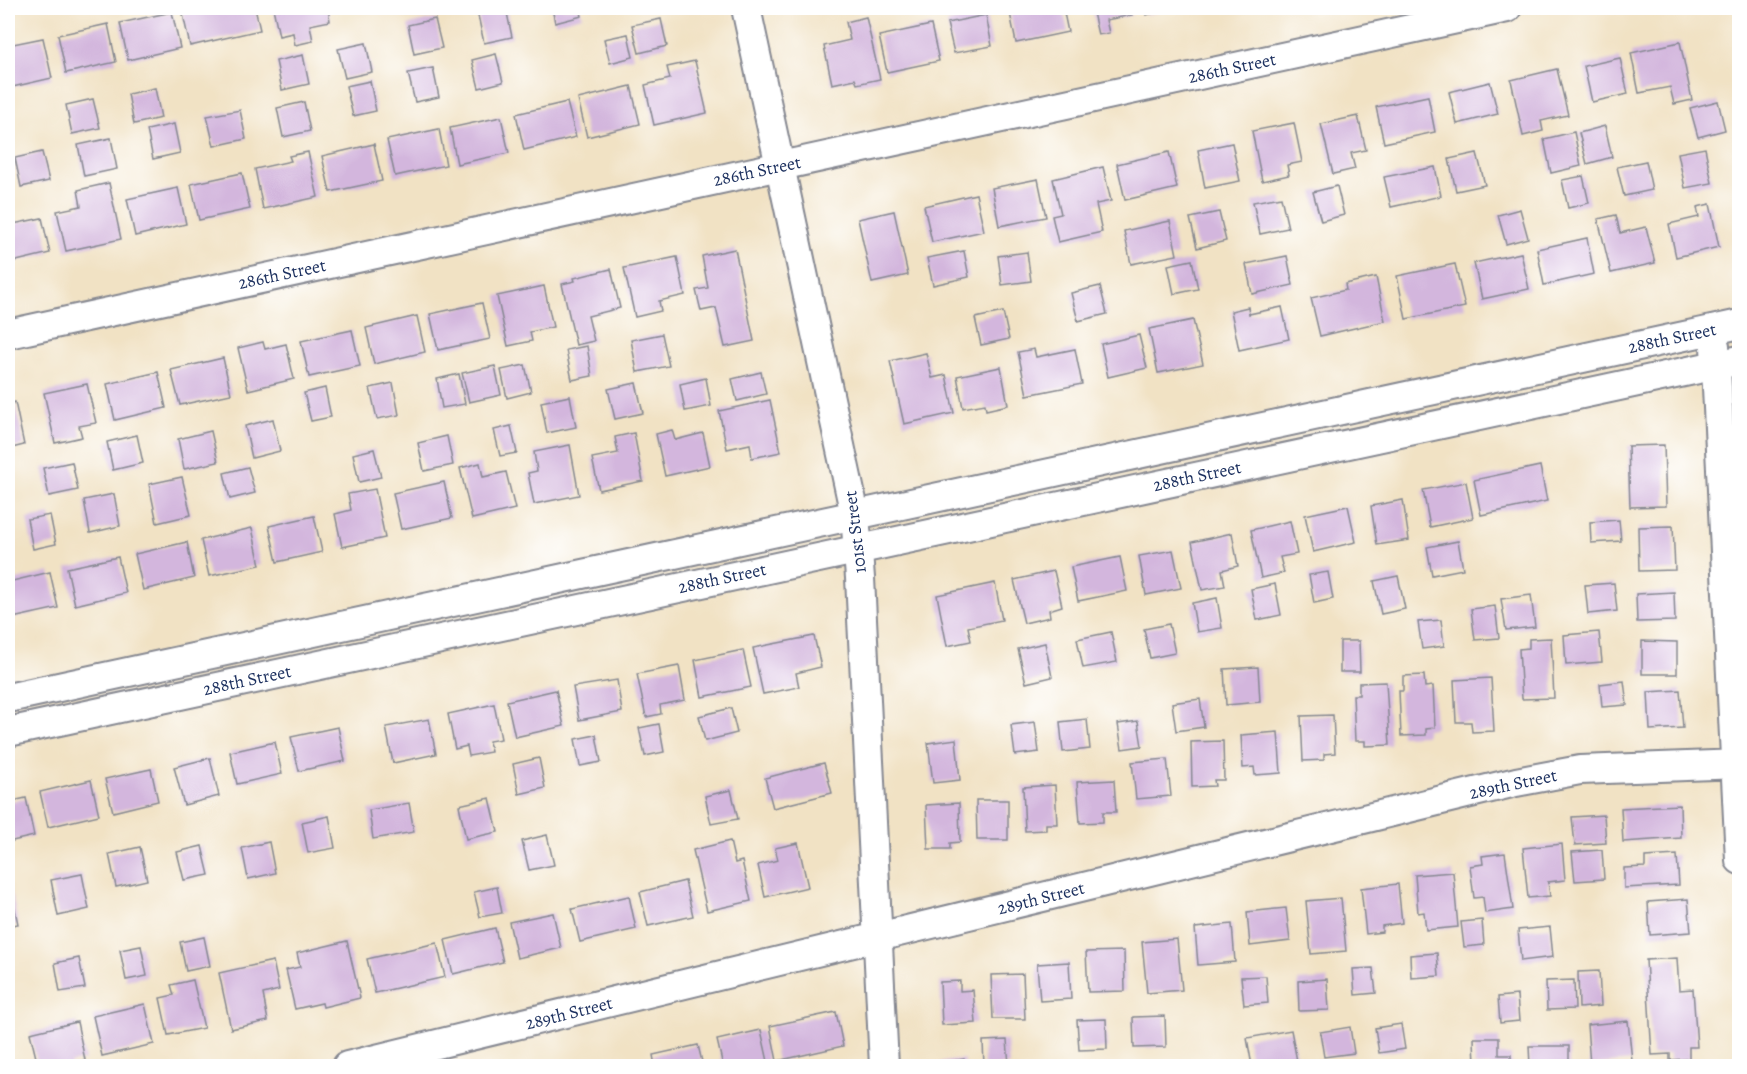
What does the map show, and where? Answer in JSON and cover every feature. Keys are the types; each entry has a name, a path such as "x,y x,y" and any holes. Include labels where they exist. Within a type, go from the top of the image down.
{"street":[{"name":"101st Street","path":"746,8 855,515 859,549 884,1066"},
{"name":"286th Street","path":"8,334 1507,8"},
{"name":"288th Street","path":"8,698 1727,326"},
{"path":"1727,326 1740,860"},
{"name":"288th Street","path":"8,732 1728,362"},
{"path":"1429,390 1437,425"},
{"path":"1146,452 1153,486"},
{"path":"385,617 391,649"},
{"name":"289th Street","path":"347,1066 1516,782 1580,770 1737,765"}],"building":[{"path":"255,8 260,30 190,46 182,10"},
{"path":"273,8 328,8 330,21 310,25 313,41 295,45 293,33 279,36"},
{"path":"506,8 512,37 484,43 477,11"},
{"path":"552,8 580,8 582,16 555,23"},
{"path":"1009,8 1063,8 1068,32 1016,43"},
{"path":"1092,8 1130,8 1132,15 1106,20 1109,33 1098,35"},
{"path":"1144,8 1174,8 1146,15"},
{"path":"172,12 180,48 128,60 120,23"},
{"path":"986,15 992,46 954,53 947,23"},
{"path":"866,17 880,79 857,84 855,79 832,84 824,46 850,40 846,22"},
{"path":"435,19 442,48 414,54 408,25"},
{"path":"661,19 667,46 639,53 632,25"},
{"path":"108,24 116,62 66,73 58,35"},
{"path":"931,25 939,61 887,72 879,36"},
{"path":"628,34 633,57 610,63 604,39"},
{"path":"43,38 52,78 8,88 8,45"},
{"path":"1680,42 1692,100 1674,104 1670,87 1639,93 1631,53"},
{"path":"366,43 372,72 345,78 338,49"},
{"path":"496,54 503,82 479,88 472,60"},
{"path":"303,55 309,84 282,90 276,61"},
{"path":"1620,58 1628,94 1592,102 1584,66"},
{"path":"695,61 707,113 654,125 645,85 670,79 667,67"},
{"path":"433,68 439,97 415,102 408,73"},
{"path":"1557,69 1568,115 1541,121 1543,131 1523,136 1511,80"},
{"path":"370,81 376,111 353,116 346,86"},
{"path":"1490,82 1498,114 1457,124 1449,92"},
{"path":"631,86 640,124 587,137 578,99"},
{"path":"155,88 161,118 134,124 128,94"},
{"path":"1428,96 1435,132 1384,143 1376,107"},
{"path":"93,99 100,128 72,134 66,105"},
{"path":"1718,101 1725,130 1698,137 1690,108"},
{"path":"304,102 310,131 283,137 277,108"},
{"path":"567,102 576,137 524,150 516,114"},
{"path":"240,110 246,139 214,146 207,116"},
{"path":"1358,116 1366,150 1351,153 1355,169 1333,174 1321,124"},
{"path":"501,117 509,153 457,164 450,128"},
{"path":"1294,123 1302,162 1287,165 1289,175 1262,181 1252,131"},
{"path":"174,124 180,153 153,159 147,130"},
{"path":"1605,126 1612,157 1587,164 1579,133"},
{"path":"439,129 446,165 395,176 387,140"},
{"path":"1574,132 1581,166 1551,173 1544,139"},
{"path":"111,138 117,169 84,176 78,145"},
{"path":"1232,143 1240,181 1205,188 1198,150"},
{"path":"374,144 382,181 330,192 322,156"},
{"path":"1705,148 1712,183 1685,188 1678,153"},
{"path":"42,152 49,181 21,187 15,158"},
{"path":"308,152 318,197 263,209 255,169 291,161 289,156"},
{"path":"1169,152 1177,188 1125,200 1117,164"},
{"path":"1477,153 1485,185 1456,191 1449,159"},
{"path":"1646,161 1652,190 1624,196 1617,167"},
{"path":"1103,167 1111,201 1096,204 1102,232 1058,242 1052,216 1061,214 1053,179"},
{"path":"1435,167 1441,196 1391,207 1384,177"},
{"path":"242,173 250,209 199,220 191,184"},
{"path":"1583,176 1589,203 1568,208 1562,180"},
{"path":"1038,179 1046,217 999,226 992,188"},
{"path":"109,183 121,239 66,251 57,211 81,206 78,190"},
{"path":"1337,186 1344,215 1321,221 1313,192"},
{"path":"178,188 186,224 135,236 127,199"},
{"path":"976,194 984,231 932,242 924,206"},
{"path":"1281,197 1288,228 1260,234 1253,202"},
{"path":"1710,204 1719,247 1676,257 1669,224 1699,217 1697,207"},
{"path":"1520,209 1528,238 1506,244 1498,215"},
{"path":"894,211 908,275 872,283 858,219"},
{"path":"1219,212 1226,241 1197,248 1190,218"},
{"path":"1616,215 1620,233 1646,227 1655,263 1611,273 1598,219"},
{"path":"42,218 50,253 8,263 8,225"},
{"path":"1170,221 1177,255 1131,264 1124,231"},
{"path":"1587,238 1594,274 1544,285 1537,249"},
{"path":"735,249 754,341 725,347 716,308 701,311 696,290 708,288 702,256"},
{"path":"964,251 969,277 933,285 927,258"},
{"path":"1027,252 1031,281 1002,285 998,256"},
{"path":"1521,253 1529,289 1482,299 1474,263"},
{"path":"1287,256 1293,285 1252,294 1246,264"},
{"path":"677,257 685,295 659,301 661,311 635,317 624,268"},
{"path":"1192,260 1198,289 1174,294 1168,265"},
{"path":"1455,264 1465,307 1406,319 1397,276"},
{"path":"611,269 620,308 588,316 594,341 576,345 562,284 575,281 574,278"},
{"path":"1376,277 1385,321 1320,336 1311,298 1346,290 1345,284"},
{"path":"544,286 553,327 530,332 532,341 508,346 497,296"},
{"path":"1100,286 1107,314 1078,321 1071,293"},
{"path":"482,303 490,339 438,350 430,314"},
{"path":"1248,307 1249,314 1282,307 1289,339 1239,350 1231,311"},
{"path":"1003,312 1009,339 981,345 975,318"},
{"path":"417,316 425,352 374,364 366,328"},
{"path":"1193,320 1203,364 1158,373 1149,329"},
{"path":"352,330 360,366 309,377 301,341"},
{"path":"662,334 669,366 637,372 631,340"},
{"path":"1139,335 1147,368 1108,377 1101,344"},
{"path":"263,342 265,349 286,344 294,379 248,390 238,348"},
{"path":"587,346 592,376 572,380 566,350"},
{"path":"1034,349 1036,357 1075,349 1082,384 1027,395 1018,352"},
{"path":"926,353 932,378 946,375 954,413 904,424 890,361"},
{"path":"223,358 231,394 180,405 171,370"},
{"path":"525,365 531,392 507,398 501,370"},
{"path":"495,366 501,395 469,402 462,373"},
{"path":"1001,367 1008,405 986,410 985,404 963,408 957,376"},
{"path":"158,372 166,408 115,420 107,384"},
{"path":"761,372 766,394 737,401 732,379"},
{"path":"459,374 465,404 442,408 437,379"},
{"path":"706,378 711,406 685,411 680,384"},
{"path":"393,383 399,415 377,419 370,388"},
{"path":"636,383 643,413 615,419 608,389"},
{"path":"87,384 96,423 79,426 82,437 55,443 44,393"},
{"path":"325,388 331,417 311,421 304,393"},
{"path":"570,396 576,427 547,433 541,402"},
{"path":"770,400 781,452 752,458 750,444 727,449 719,411"},
{"path":"15,402 24,445 8,449 8,404"},
{"path":"273,419 280,451 252,458 245,426"},
{"path":"511,426 517,453 500,456 494,430"},
{"path":"672,430 675,440 703,433 710,466 665,476 656,434"},
{"path":"211,431 218,462 184,469 178,439"},
{"path":"634,433 643,481 599,490 592,458 618,453 615,437"},
{"path":"137,435 143,463 113,470 107,442"},
{"path":"447,436 453,465 424,471 418,443"},
{"path":"570,445 579,495 534,504 528,473 537,471 534,452"},
{"path":"1664,445 1666,506 1630,507 1628,446"},
{"path":"374,449 381,477 359,482 353,454"},
{"path":"72,462 78,490 49,496 43,468"},
{"path":"480,463 483,477 506,472 515,509 472,519 460,468"},
{"path":"1540,466 1547,501 1481,515 1474,480"},
{"path":"248,467 255,493 230,499 224,473"},
{"path":"182,477 191,515 157,523 149,484"},
{"path":"444,482 452,518 401,529 393,493"},
{"path":"1466,482 1473,518 1430,527 1423,490"},
{"path":"375,489 385,538 342,547 335,514 351,510 348,494"},
{"path":"114,494 120,526 90,533 84,500"},
{"path":"1403,500 1409,540 1377,545 1371,506"},
{"path":"1348,506 1356,542 1313,552 1305,515"},
{"path":"50,515 56,544 33,549 27,519"},
{"path":"314,516 322,552 277,562 269,526"},
{"path":"1619,520 1621,541 1591,543 1590,522"},
{"path":"1290,521 1297,554 1280,557 1284,573 1261,578 1251,530"},
{"path":"1673,526 1675,570 1639,571 1638,527"},
{"path":"252,528 260,565 209,576 201,540"},
{"path":"1232,533 1238,566 1222,570 1225,586 1202,590 1192,542"},
{"path":"1458,541 1463,569 1432,575 1427,547"},
{"path":"187,542 194,578 143,590 135,554"},
{"path":"1173,550 1181,588 1146,595 1139,556"},
{"path":"118,557 126,593 75,605 67,568"},
{"path":"1120,557 1127,591 1078,601 1071,567"},
{"path":"1054,571 1062,606 1049,610 1050,617 1024,623 1014,580"},
{"path":"50,572 58,608 8,619 8,582"},
{"path":"1328,572 1333,599 1314,603 1309,575"},
{"path":"1398,576 1405,609 1381,614 1374,581"},
{"path":"995,583 1002,620 968,627 971,641 947,646 937,595"},
{"path":"1614,583 1617,611 1588,614 1585,585"},
{"path":"1275,584 1281,615 1257,620 1251,589"},
{"path":"1674,592 1675,621 1637,622 1636,594"},
{"path":"1531,595 1535,627 1506,630 1501,599"},
{"path":"1217,598 1222,628 1197,632 1192,603"},
{"path":"1495,606 1499,638 1475,640 1471,609"},
{"path":"1441,620 1444,646 1422,649 1418,622"},
{"path":"1169,624 1175,653 1150,658 1144,629"},
{"path":"1111,632 1117,662 1083,668 1077,639"},
{"path":"1599,632 1602,662 1566,665 1564,635"},
{"path":"814,636 821,667 796,673 799,687 763,694 753,648"},
{"path":"1551,638 1554,698 1522,699 1519,649 1529,648 1529,639"},
{"path":"1340,641 1359,641 1360,672 1340,672"},
{"path":"1642,641 1677,642 1677,674 1642,674"},
{"path":"1045,643 1052,677 1026,683 1018,649"},
{"path":"743,650 751,687 702,697 695,660"},
{"path":"679,666 685,700 660,705 661,714 646,717 637,674"},
{"path":"1258,667 1260,702 1226,705 1224,669"},
{"path":"1424,675 1425,687 1433,686 1435,728 1426,729 1426,735 1401,736 1399,691 1403,691 1403,676"},
{"path":"1491,678 1494,731 1472,732 1471,722 1456,722 1454,680"},
{"path":"617,680 622,712 579,720 573,687"},
{"path":"1624,681 1627,705 1602,707 1600,684"},
{"path":"1386,682 1390,745 1365,746 1365,741 1355,741 1353,695 1359,695 1359,683"},
{"path":"556,690 564,726 515,737 507,701"},
{"path":"1680,690 1683,728 1650,730 1648,692"},
{"path":"1200,699 1204,727 1176,731 1172,703"},
{"path":"494,704 501,739 489,741 491,752 469,756 467,746 455,749 448,714"},
{"path":"731,708 737,733 705,741 699,716"},
{"path":"1333,715 1335,753 1324,754 1324,760 1303,761 1301,716"},
{"path":"429,719 436,754 393,763 386,727"},
{"path":"1087,719 1090,749 1063,752 1060,722"},
{"path":"1138,721 1142,746 1122,749 1118,724"},
{"path":"1035,722 1039,752 1015,755 1011,725"},
{"path":"659,724 664,752 645,756 639,728"},
{"path":"338,727 345,761 299,771 291,737"},
{"path":"1278,732 1281,773 1255,775 1254,767 1243,768 1241,735"},
{"path":"596,735 601,762 580,766 575,739"},
{"path":"956,739 960,780 933,783 928,743"},
{"path":"1223,741 1224,780 1214,780 1215,786 1192,787 1191,742"},
{"path":"275,742 282,774 237,784 230,752"},
{"path":"210,758 219,796 184,805 174,767"},
{"path":"539,758 545,788 519,794 513,764"},
{"path":"1167,759 1171,796 1136,799 1132,762"},
{"path":"824,763 832,793 773,808 765,778"},
{"path":"151,769 158,801 113,812 105,779"},
{"path":"91,780 99,815 48,827 40,792"},
{"path":"1114,780 1116,812 1103,812 1103,822 1080,823 1077,782"},
{"path":"1055,785 1057,824 1046,824 1046,830 1025,831 1023,787"},
{"path":"731,790 738,819 711,824 705,796"},
{"path":"26,798 34,836 8,842 8,802"},
{"path":"490,798 498,832 466,839 459,805"},
{"path":"976,800 1008,800 1008,840 977,840"},
{"path":"409,803 414,832 373,839 369,810"},
{"path":"959,803 960,842 950,843 950,849 928,849 926,805"},
{"path":"1680,805 1681,838 1623,842 1621,808"},
{"path":"1604,815 1606,843 1575,845 1572,817"},
{"path":"329,816 335,848 308,853 302,822"},
{"path":"547,835 554,865 529,870 522,841"},
{"path":"730,841 735,863 742,861 751,901 707,911 693,850"},
{"path":"269,842 275,873 248,879 242,848"},
{"path":"798,843 808,887 765,897 758,865 778,860 775,848"},
{"path":"1562,844 1565,880 1548,882 1550,896 1528,898 1523,848"},
{"path":"202,846 209,875 184,880 177,852"},
{"path":"140,847 147,880 116,887 109,854"},
{"path":"1602,850 1604,879 1575,881 1572,852"},
{"path":"1505,853 1513,909 1485,913 1483,897 1474,898 1470,866 1483,864 1482,856"},
{"path":"1677,855 1679,885 1624,888 1624,868 1645,867 1645,857"},
{"path":"1453,872 1458,927 1426,930 1424,912 1418,913 1415,875"},
{"path":"82,874 89,909 58,916 51,880"},
{"path":"8,877 18,924 8,926"},
{"path":"685,881 693,916 648,926 640,892"},
{"path":"1398,884 1402,923 1382,926 1382,932 1366,934 1361,888"},
{"path":"497,887 502,913 480,917 474,892"},
{"path":"629,896 636,929 580,942 572,909"},
{"path":"1341,898 1346,951 1311,954 1306,901"},
{"path":"1688,899 1691,932 1650,935 1648,902"},
{"path":"1286,908 1290,941 1250,946 1247,912"},
{"path":"553,913 561,948 517,958 509,922"},
{"path":"1482,920 1484,945 1464,947 1461,922"},
{"path":"1232,924 1235,962 1198,965 1195,928"},
{"path":"1550,927 1553,957 1521,961 1518,930"},
{"path":"495,928 503,962 453,974 445,940"},
{"path":"204,937 210,966 186,971 180,942"},
{"path":"1177,939 1182,990 1147,993 1142,942"},
{"path":"347,941 360,998 323,1007 322,1003 295,1009 286,970 300,967 297,953"},
{"path":"437,943 445,977 375,993 367,959"},
{"path":"141,946 147,976 126,980 120,950"},
{"path":"1124,951 1125,991 1088,992 1086,952"},
{"path":"1437,953 1439,976 1411,978 1410,955"},
{"path":"79,958 85,988 60,992 55,963"},
{"path":"1677,958 1679,990 1693,989 1697,1047 1689,1047 1689,1059 1670,1060 1670,1054 1652,1055 1646,960"},
{"path":"273,961 279,990 263,994 268,1021 231,1029 219,973"},
{"path":"1069,962 1071,999 1040,1001 1037,964"},
{"path":"1373,968 1376,993 1355,995 1353,969"},
{"path":"1599,971 1601,1006 1579,1008 1578,972"},
{"path":"1023,974 1025,1019 993,1019 991,975"},
{"path":"1266,976 1268,1003 1244,1005 1241,977"},
{"path":"1327,979 1329,1010 1299,1011 1298,981"},
{"path":"193,980 204,1028 168,1035 160,998 174,995 171,985"},
{"path":"1574,980 1575,1009 1547,1010 1546,981"},
{"path":"960,981 960,991 973,990 976,1023 942,1025 940,982"},
{"path":"1517,995 1519,1021 1500,1023 1498,997"},
{"path":"145,1004 154,1044 102,1056 93,1016"},
{"path":"836,1012 843,1046 777,1061 770,1026"},
{"path":"1165,1016 1166,1047 1134,1048 1133,1017"},
{"path":"1106,1019 1107,1049 1079,1050 1077,1020"},
{"path":"1628,1021 1632,1061 1590,1065 1587,1025"},
{"path":"77,1022 85,1060 70,1063 71,1066 38,1066 30,1033"},
{"path":"1401,1024 1405,1049 1379,1053 1375,1028"},
{"path":"1350,1027 1354,1053 1324,1057 1320,1032"},
{"path":"761,1030 769,1066 723,1066 717,1040"},
{"path":"1291,1030 1297,1061 1252,1066 1247,1038"},
{"path":"1474,1038 1499,1038 1499,1055 1511,1055 1511,1066 1475,1066"},
{"path":"1007,1040 1009,1065 984,1066 983,1041"},
{"path":"698,1045 703,1066 655,1066 653,1055"},
{"path":"1529,1046 1569,1046 1569,1066 1530,1066"},
{"path":"964,1059 965,1066 939,1066 939,1063"}]}
